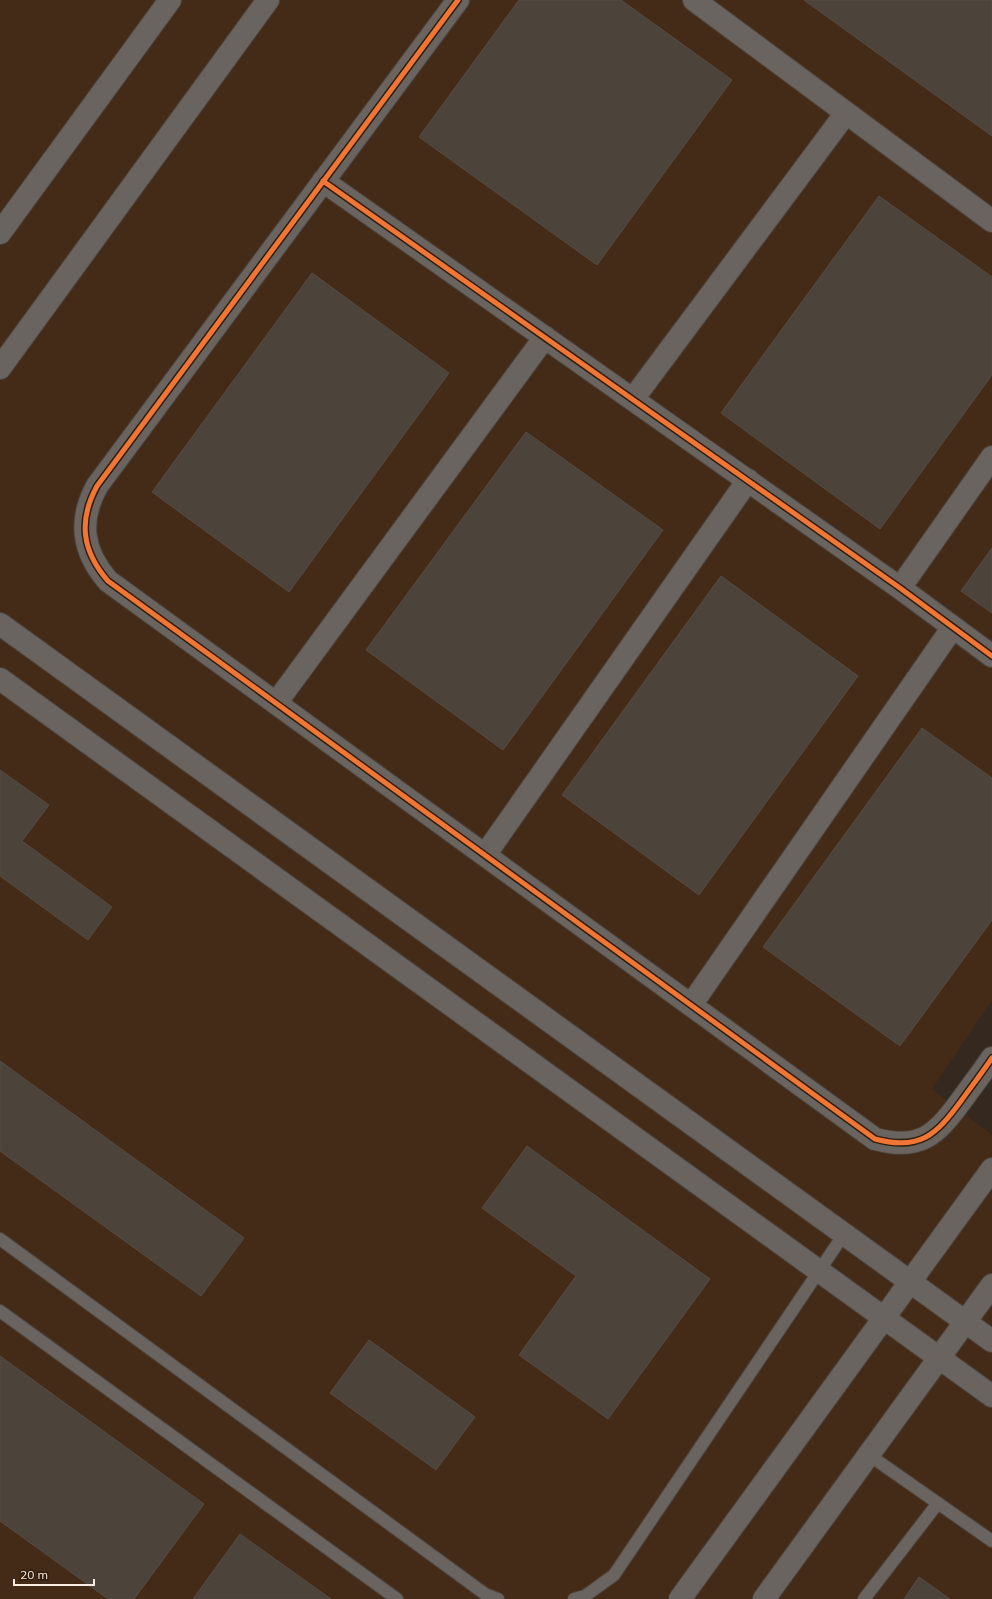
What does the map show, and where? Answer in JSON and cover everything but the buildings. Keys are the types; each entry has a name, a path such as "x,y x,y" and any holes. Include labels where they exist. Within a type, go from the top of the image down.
{"street":[{"path":"0,232 170,0"},
{"path":"0,368 268,0"},
{"path":"458,0 97,486 91,497 85,522 87,548 99,571 108,581 875,1139 890,1143 906,1143 922,1139 935,1132 945,1122 992,1058"},
{"path":"694,0 992,221"},
{"path":"633,399 846,113"},
{"path":"323,181 748,480 900,588 992,656"},
{"path":"276,703 545,337"},
{"path":"900,588 992,457"},
{"path":"485,855 748,480"},
{"path":"691,1005 954,627"},
{"path":"2,630 992,1341"},
{"path":"0,679 992,1396"},
{"path":"680,1599 992,1169"},
{"path":"764,1599 992,1285"}],"lane":[{"path":"574,1599 585,1596 614,1576 844,1234"},
{"path":"0,1239 485,1594 498,1599"},
{"path":"0,1311 397,1599"},
{"path":"868,1455 992,1541"},
{"path":"864,1599 938,1503"}],"shaded area":[{"path":"0,0 992,0 992,1000 932,1089 992,1135 992,1599 0,1599"}],"cycle path":[{"path":"458,0 97,486 87,511 85,524 88,547 99,570 108,581 875,1139 904,1143 926,1137 935,1131 952,1113 992,1058"},
{"path":"323,181 900,588 992,656"}]}
